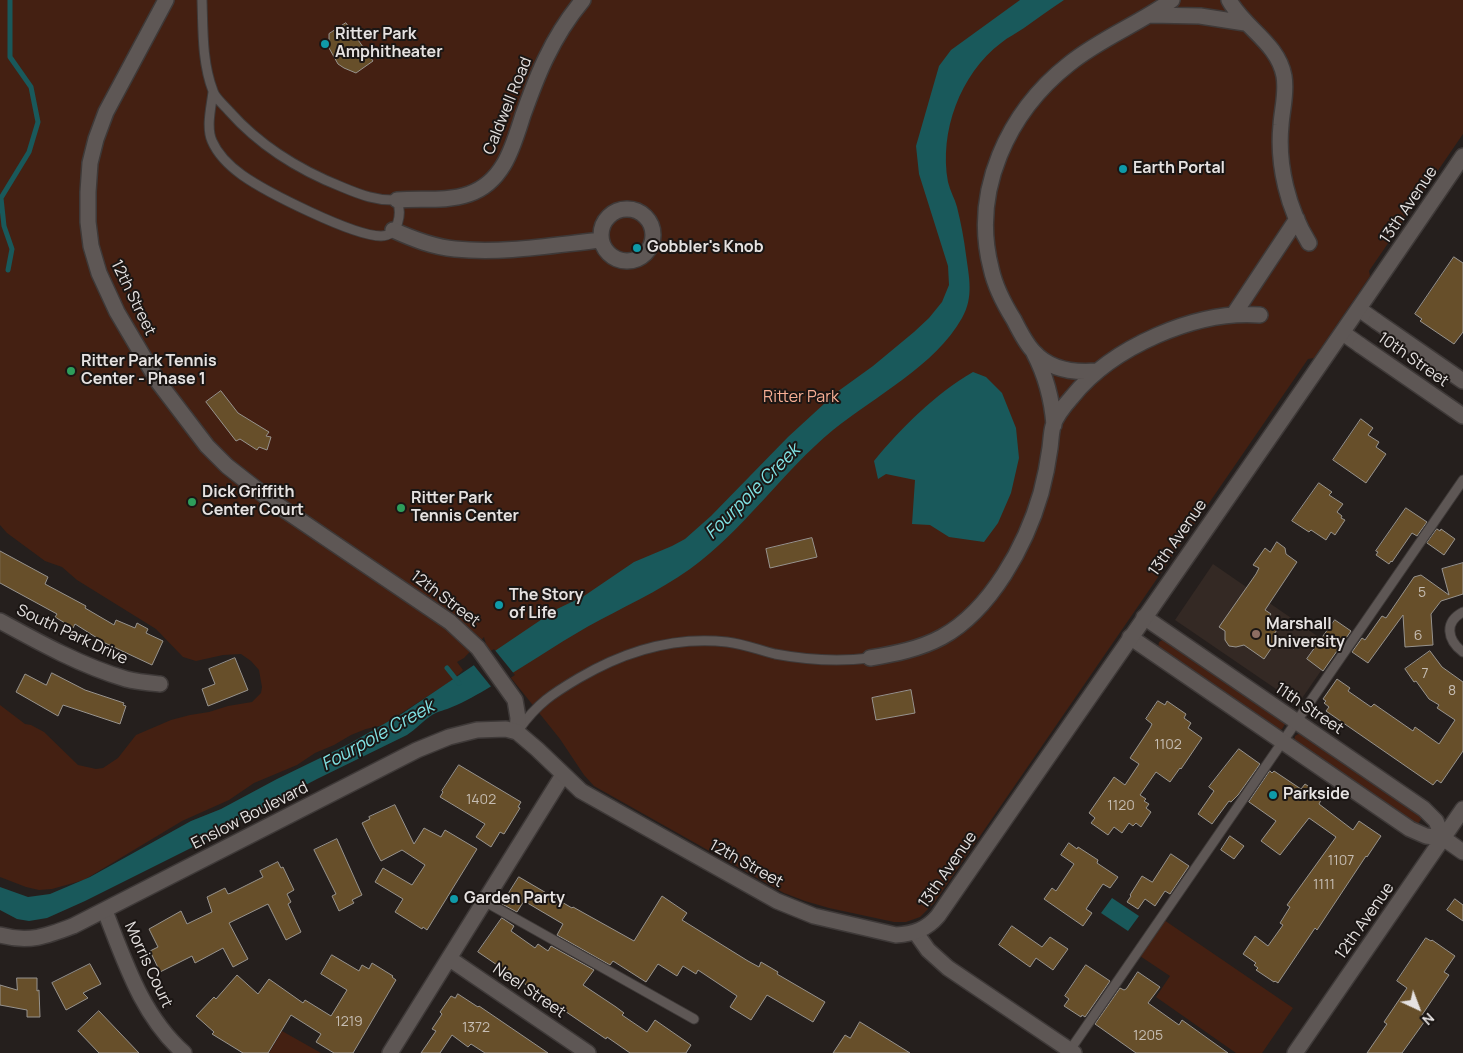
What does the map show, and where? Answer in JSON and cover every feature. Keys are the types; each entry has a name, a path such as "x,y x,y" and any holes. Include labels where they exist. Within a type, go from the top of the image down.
{"street":[{"name":"12th Street","path":"166,0 106,112 96,139 90,163 88,222 91,246 99,273 113,304 159,383 207,446 227,466 273,502 450,622 478,648 510,691 518,707 517,732 538,749 580,791 743,883 793,908 840,923 896,935 916,932"},
{"name":"Caldwell Road","path":"397,200 456,197 484,186 496,176 505,164 514,146 534,86 546,58 565,23 583,0"},
{"path":"870,658 920,646 941,638 963,623 983,603 1010,563 1034,516 1047,471 1054,425 1050,396 1040,365 1004,304 989,260 986,231 988,197 997,159 1004,142 1024,109 1037,92 1052,78 1094,46 1172,0"},
{"path":"1229,0 1245,23 1273,51 1280,62 1285,89 1281,125 1281,153 1285,180 1297,219 1309,243"},
{"path":"1148,15 1200,16 1245,23"},
{"name":"13th Avenue","path":"916,932 929,925 938,916 1130,637 1359,310 1463,156"},
{"path":"1234,314 1297,219"},
{"path":"393,230 430,244 454,249 505,248 601,240"},
{"name":"10th Street","path":"1359,310 1463,381"},
{"path":"1054,425 1062,409 1073,395 1097,371 1125,353 1169,330 1209,318 1234,314 1260,315"},
{"name":"10th Street","path":"1343,333 1463,416"},
{"path":"1033,352 1044,361 1070,371 1097,371"},
{"name":"11th Street","path":"1144,617 1424,809 1436,821 1443,838"},
{"name":"South Park Drive","path":"0,621 88,664 127,679 160,684"},
{"name":"11th Street","path":"1130,637 1410,829 1426,836 1443,838 1463,852"},
{"name":"Enslow Boulevard","path":"0,935 30,940 73,926 432,743 477,730 506,729 517,732"},
{"path":"390,1053 563,775"},
{"name":"12th Avenue","path":"1295,1053 1463,809"},
{"name":"Morris Court","path":"105,911 129,970 149,1012 160,1028 184,1053"},
{"path":"916,932 928,950 948,968 1072,1051"},
{"name":"Neel Street","path":"450,959 588,1053"}],"lane":[{"name":"Caldwell Road","path":"202,0 207,68 213,92 244,128 280,157 322,179 365,197 397,200"},
{"path":"213,92 209,127 211,140 218,152 242,175 275,194 345,226 368,234 383,236 393,230 398,224 400,215 397,200"},
{"path":"1072,1051 1282,741 1463,480"},
{"path":"1463,612 1454,618 1450,627 1450,636 1453,644 1463,652"},
{"path":"517,732 539,704 560,689 617,658 665,643 709,640 730,642 776,654 814,659 840,661 870,658"},
{"path":"484,901 694,1019"}],"shaded area":[{"name":"Marshall University","path":"1213,564 1336,649 1298,704 1175,620"}],"green space":[{"name":"Ritter Park","path":"0,0 1463,0 1463,134 1369,271 1370,276 1314,358 1308,359 934,903 920,917 906,922 894,922 829,908 784,893 594,786 584,775 560,739 487,648 484,637 464,658 457,662 463,670 453,680 383,725 351,735 315,753 297,765 254,783 229,800 182,821 84,880 52,889 39,890 0,877 0,705 25,724 44,732 78,765 96,769 103,768 118,758 136,735 171,720 252,702 261,693 262,687 259,670 241,654 223,655 196,661 183,657 156,629 77,580 62,567 45,561 7,533 0,525"},
{"path":"1164,639 1284,721 1285,724 1282,729 1278,731 1158,648 1159,642"},
{"path":"1300,733 1421,815 1422,818 1417,825 1294,742 1295,736"},
{"path":"1164,920 1293,1008 1262,1053 1236,1053 1156,997 1170,976 1140,956"},
{"path":"282,1031 321,1053 269,1053"}],"water":[{"name":"Fourpole Creek","path":"1020,0 1064,0 1004,41 987,56 974,71 964,87 950,124 946,163 948,182 957,207 969,279 968,302 962,318 936,351 920,366 849,417 814,446 746,519 710,554 665,585 587,627 490,687 457,705 434,714 407,735 317,779 193,847 47,918 29,921 17,919 0,910 0,887 28,897 50,894 90,877 191,821 221,809 349,744 403,713 557,609 584,596 634,562 685,539 711,516 788,437 837,392 873,366 914,332 942,302 949,285 948,266 919,174 916,146 939,66 951,50"},
{"path":"973,372 986,377 1002,393 1016,428 1019,458 1011,493 998,523 984,542 949,537 930,525 912,524 915,480 886,474 878,479 874,461 919,412"},
{"path":"1112,898 1139,916 1128,931 1101,913"}],"pier":[{"path":"494,649 515,675 493,689 472,663"}],"building":[{"path":"346,23 373,61 356,73 338,64 329,48 329,34"},
{"path":"1454,257 1463,263 1463,332 1454,344 1420,321 1422,319 1415,314"},
{"path":"221,391 238,413 269,432 266,436 271,437 267,450 259,447 257,450 240,439 236,441 206,402"},
{"path":"1361,419 1373,428 1368,435 1379,442 1376,447 1386,454 1366,483 1333,460"},
{"path":"1319,483 1332,492 1329,495 1343,504 1337,512 1345,520 1335,535 1331,532 1326,540 1292,521"},
{"path":"1406,508 1427,522 1417,536 1412,533 1389,564 1376,555 1378,552 1376,551"},
{"path":"1437,529 1440,531 1441,529 1455,539 1444,555 1427,543"},
{"path":"812,538 817,557 770,568 766,549"},
{"path":"1277,542 1285,548 1286,554 1297,562 1265,610 1271,614 1268,618 1280,626 1274,634 1279,637 1264,659 1244,645 1229,646 1225,640 1225,631 1219,627 1256,574 1259,568 1253,565 1265,548 1270,552"},
{"path":"0,551 48,577 45,584 86,606 85,608 114,625 116,620 135,628 137,623 148,629 146,633 163,641 152,665 105,643 75,624 73,628 55,617 57,614 0,583"},
{"path":"1463,563 1463,594 1441,601 1431,614 1433,645 1405,647 1403,615 1368,663 1352,652 1362,638 1365,640 1382,616 1386,618 1414,577 1421,575 1449,595 1442,569"},
{"path":"1335,620 1351,631 1323,671 1307,659"},
{"path":"1430,651 1442,667 1463,682 1463,751 1441,783 1437,780 1433,785 1326,711 1329,707 1324,703 1326,701 1323,699 1337,679 1350,688 1348,691 1371,707 1374,704 1413,731 1415,727 1439,744 1455,720 1437,708 1439,705 1429,699 1405,669"},
{"path":"235,658 248,690 208,706 202,689 215,684 209,669"},
{"path":"52,673 85,690 124,703 123,705 126,706 120,724 63,705 58,716 16,692 25,674 46,685"},
{"path":"911,690 915,713 876,720 872,698"},
{"path":"1158,701 1165,705 1167,701 1186,714 1184,718 1191,723 1188,728 1202,738 1170,782 1156,772 1140,795 1146,799 1144,801 1149,804 1146,808 1151,812 1141,827 1136,823 1133,826 1129,823 1122,833 1114,827 1108,835 1091,823 1095,818 1089,813 1114,777 1125,785 1139,764 1130,758 1152,724 1146,719"},
{"path":"1239,749 1260,764 1238,795 1231,802 1229,801 1212,824 1198,814 1214,791 1209,787"},
{"path":"459,765 521,802 518,807 520,808 504,834 500,832 491,847 476,837 485,824 440,797"},
{"path":"1270,771 1272,773 1274,771 1301,789 1305,784 1323,796 1319,804 1353,830 1359,821 1381,836 1317,930 1315,928 1278,983 1256,970 1258,968 1254,965 1256,963 1243,954 1255,936 1268,946 1283,925 1280,923 1290,907 1287,905 1336,837 1309,818 1280,855 1261,841 1276,821 1249,802"},
{"path":"395,805 414,844 424,828 441,837 445,830 477,849 427,930 423,927 422,929 395,912 403,899 375,882 383,868 412,885 425,865 402,850 381,861 374,848 362,823 370,819 369,817"},
{"path":"1230,836 1244,846 1234,859 1221,850"},
{"path":"337,839 362,895 352,900 354,903 339,911 332,896 336,894 314,850"},
{"path":"1069,843 1098,860 1097,863 1118,877 1110,888 1103,884 1086,909 1092,913 1083,926 1044,899 1052,888 1056,891 1074,864 1061,855"},
{"path":"1171,854 1189,866 1170,894 1165,891 1155,906 1145,899 1138,909 1127,902 1142,876 1152,882"},
{"path":"278,862 281,868 283,867 294,890 287,894 291,902 288,904 301,932 286,940 268,904 229,923 248,959 233,967 223,948 195,963 192,956 160,972 150,951 158,947 149,929 181,911 187,924 212,912 207,897 225,888 228,894 231,893 263,877 260,871"},
{"path":"519,877 634,941 662,896 687,913 682,920 759,967 761,962 778,972 777,974 825,1002 813,1022 767,995 751,1020 730,1007 737,996 698,970 696,974 683,966 677,976 658,964 646,982 613,961 610,965 557,935 563,924 524,901 517,912 502,904"},
{"path":"1455,899 1463,905 1463,921 1447,910"},
{"path":"502,918 514,926 511,931 535,948 538,944 548,951 551,946 594,970 583,985 616,1007 624,1013 622,1015 647,1032 655,1020 691,1045 686,1053 630,1053 607,1037 606,1039 478,952"},
{"path":"1012,926 1042,947 1050,937 1068,949 1053,970 1036,958 1030,967 999,945"},
{"path":"1426,938 1455,956 1444,972 1449,975 1422,1015 1427,1018 1402,1053 1367,1053 1387,1024 1384,1022 1407,988 1397,981"},
{"path":"332,955 359,971 362,965 369,969 372,963 393,976 396,980 353,1053 334,1053 316,1042 321,1034 291,1015 268,1053 243,1053 212,1034 214,1032 196,1016 214,997 216,999 237,975 258,994 269,979 303,1003 305,1000 331,1016 347,990 321,974"},
{"path":"90,964 101,984 83,993 88,998 66,1010 52,983"},
{"path":"1086,965 1110,981 1085,1017 1082,1015 1081,1017 1064,1006 1069,999 1065,996"},
{"path":"1138,972 1160,987 1148,1003 1179,1025 1182,1020 1228,1053 1136,1053 1095,1024 1120,988 1126,989"},
{"path":"17,978 37,978 40,1017 27,1017 27,1010 0,1005 0,985 17,990"},
{"path":"458,994 548,1053 485,1053 471,1044 468,1047 452,1035 440,1053 421,1053 436,1031 432,1029 442,1014 440,1012 451,996 455,998"},
{"path":"99,1011 139,1053 99,1053 78,1031"},
{"path":"860,1022 910,1053 833,1053 845,1035 850,1038"}],"waterway":[{"path":"8,270 12,249 4,226 1,198 29,152 38,122 31,87 10,57 10,0"},
{"path":"447,668 459,683"}],"place":[{"name":"Ritter Park Amphitheater","path":"325,44"},
{"name":"Earth Portal","path":"1123,169"},
{"name":"Gobbler's Knob","path":"637,248"},
{"name":"Ritter Park Tennis Center - Phase 1","path":"71,371"},
{"name":"Dick Griffith Center Court","path":"192,502"},
{"name":"Ritter Park Tennis Center","path":"401,508"},
{"name":"The Story of Life","path":"499,605"},
{"name":"Marshall University","path":"1256,634"},
{"name":"Parkside","path":"1273,795"},
{"name":"Garden Party","path":"454,899"}]}
